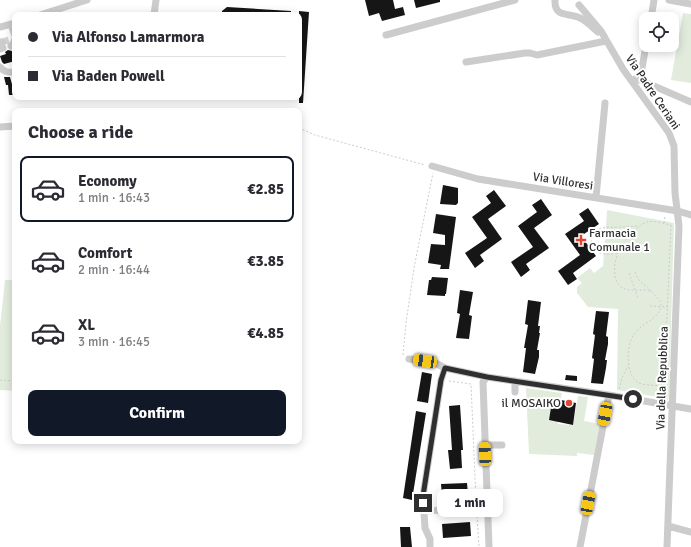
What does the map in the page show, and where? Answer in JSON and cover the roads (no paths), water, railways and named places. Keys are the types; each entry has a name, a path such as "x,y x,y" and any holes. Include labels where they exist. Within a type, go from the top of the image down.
{"street":[{"path":"49,12 87,0"},
{"path":"154,12 156,0"},
{"path":"386,35 515,0"},
{"name":"Via Padre Ceriani","path":"555,0 556,7 559,12 564,15 580,17 605,39"},
{"path":"652,12 654,0"},
{"path":"669,0 691,4"},
{"path":"570,15 576,11 579,3"},
{"name":"Via Padre Ceriani","path":"579,3 601,31 622,69 666,127 672,140 675,155 675,192 678,211"},
{"path":"0,27 12,23"},
{"path":"8,42 12,27"},
{"path":"466,62 524,53 537,55 605,39"},
{"path":"640,80 645,52"},
{"path":"0,67 8,73 12,72"},
{"path":"0,73 5,76 12,75"},
{"path":"632,81 640,80 691,102"},
{"path":"596,197 605,103"},
{"path":"0,127 12,126"},
{"name":"Via Villoresi","path":"433,167 478,179 596,197 678,211 691,215"},
{"name":"Via della Repubblica","path":"667,547 679,226 678,211"},
{"path":"409,359 433,362 445,368 487,377 691,408"},
{"path":"430,547 430,538 425,528 423,496 441,380 445,368"},
{"path":"487,377 482,382 489,547"},
{"path":"515,381 515,392"},
{"path":"580,547 609,395"},
{"path":"485,445 502,445"},
{"path":"423,511 487,508"},
{"path":"668,526 691,532"}],"tunnel":[{"path":"2,42 9,40"}],"place":[{"name":"Farmacia Comunale 1","path":"581,240"},
{"name":"il MOSAIKO","path":"569,403"}]}
